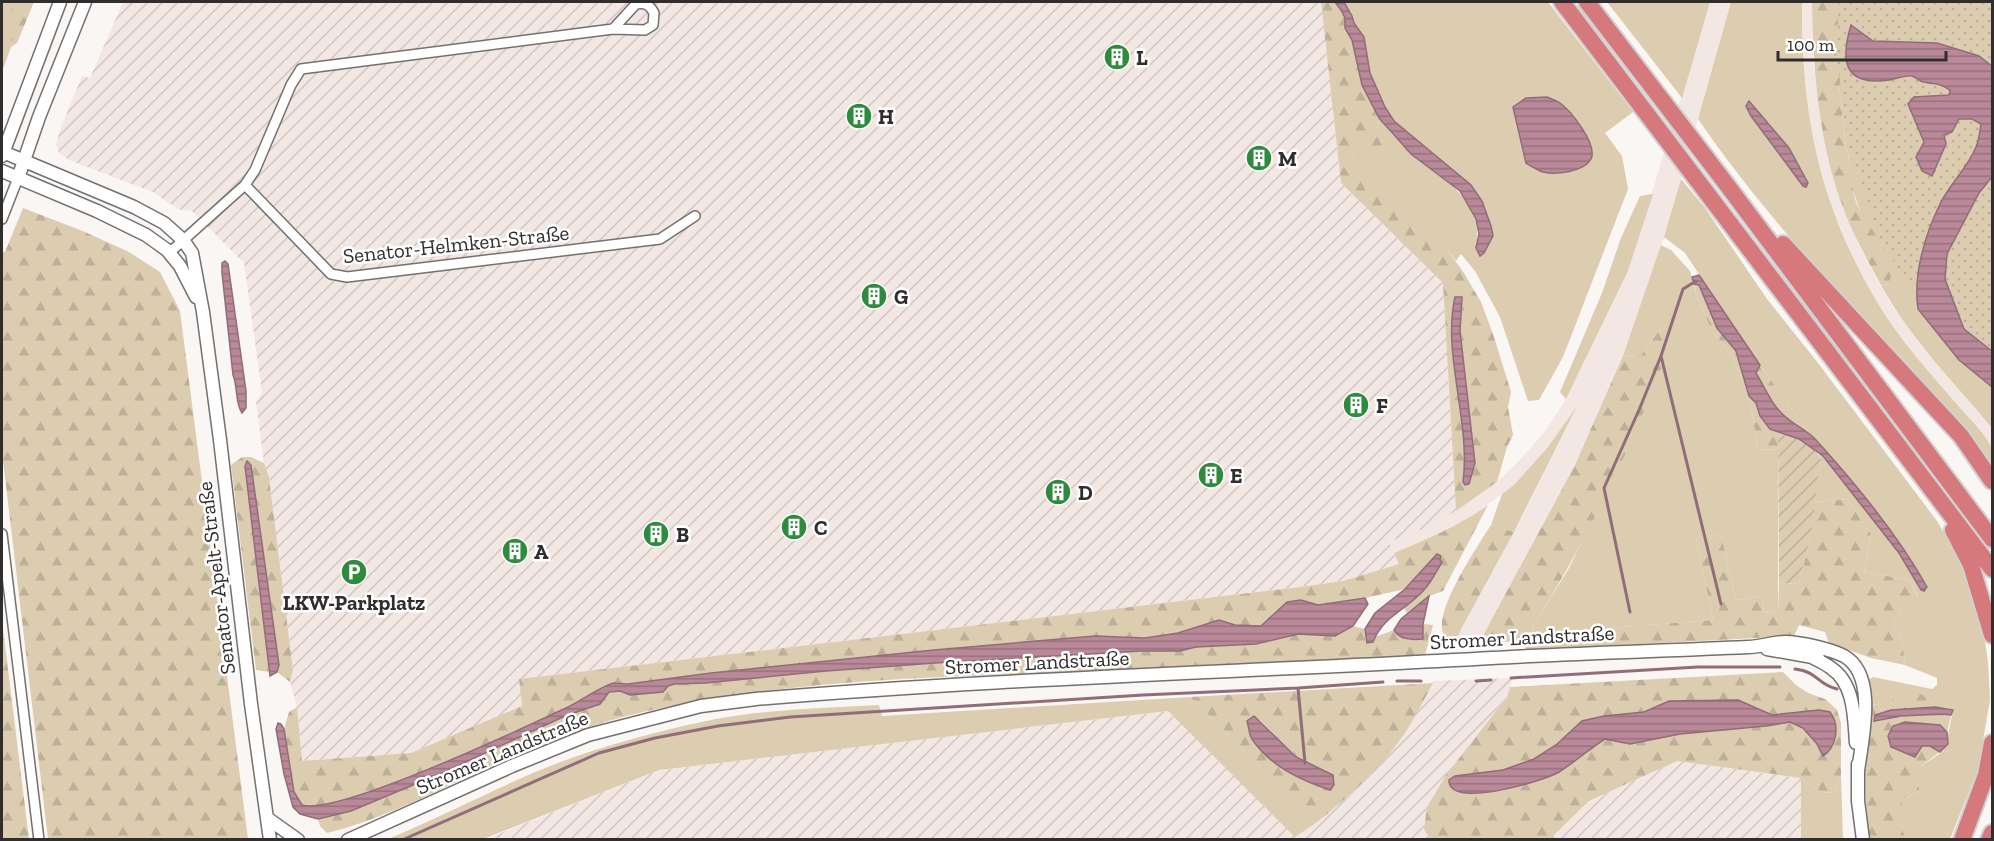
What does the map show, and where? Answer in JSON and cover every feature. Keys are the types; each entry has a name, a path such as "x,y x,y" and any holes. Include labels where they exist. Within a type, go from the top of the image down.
{"highway":[{"path":"1562,2 1992,569"},
{"path":"1587,2 1992,539"},
{"path":"1724,181 1961,436 1992,481"},
{"path":"1917,470 1971,565 1992,635"},
{"path":"1962,840 1986,775 1992,743"},
{"path":"1989,840 1992,833"}],"street":[{"name":"Senator-Apelt-Straße","path":"60,2 2,154 24,160 134,207 164,224 183,240 192,253 203,312 270,840"},
{"path":"2,219 85,2"},
{"path":"169,253 245,185 255,170 291,85 301,69 613,29"},
{"name":"Senator-Apelt-Straße","path":"2,171 146,235 169,253 180,266 203,312"},
{"name":"Senator-Helmken-Straße","path":"245,185 331,273 347,277 660,239 695,216"},
{"path":"2,534 39,840"},
{"name":"Stromer Landstraße","path":"348,840 501,771 588,735 701,706 810,694 1643,650 1753,647 1786,642 1824,649 1846,657 1856,668 1863,683 1866,710 1858,771"},
{"name":"Stromer Landstraße","path":"1753,647 1810,656 1856,668"},
{"name":"Stromer Landstraße","path":"1810,656 1832,668 1841,676 1848,688 1853,708 1858,801 1863,840"},
{"path":"267,818 298,840"}],"shaded area":[{"path":"123,2 1321,2 1341,183 1443,283 1456,511 1430,526 1389,542 1399,564 1343,581 520,679 523,706 411,753 302,761 297,707 290,682 293,670 269,477 264,463 256,402 262,392 244,263 191,210 178,209 153,192 69,160 59,153 56,144 82,76 90,78"},
{"path":"1335,2 1344,2 1364,37 1370,73 1394,121 1471,185 1482,201 1493,236 1480,256 1476,248 1479,234 1476,219 1460,191 1411,154 1379,118 1362,85 1352,40 1345,28 1345,18"},
{"path":"1710,2 1731,2 1667,228 1621,363 1575,465 1479,643 1453,644 1525,512 1574,411 1548,447 1514,485 1468,519 1394,553 1389,542 1430,526 1497,482 1546,430 1566,399 1628,271"},
{"path":"1802,2 1812,2 1813,61 1821,125 1841,201 1861,250 1890,303 1918,342 1992,428 1992,449 1978,428 1905,345 1853,260 1830,203 1810,131 1803,72"},
{"path":"1851,25 1873,41 1937,43 1979,56 1992,66 1992,177 1979,193 1947,254 1945,279 1964,329 1992,351 1992,387 1959,360 1918,309 1917,296 1919,268 1930,227 1945,195 1973,154 1981,124 1972,119 1959,119 1952,132 1944,135 1946,144 1932,176 1922,171 1916,157 1924,142 1908,104 1914,97 1949,95 1950,90 1922,82 1912,76 1874,81 1854,75 1846,60"},
{"path":"1547,97 1565,107 1591,145 1591,159 1576,170 1549,173 1526,163 1513,107 1526,98"},
{"path":"1749,101 1789,148 1808,183 1806,187 1751,116 1746,106"},
{"path":"225,261 228,264 246,391 246,408 242,413 238,405 233,375 222,273 222,263"},
{"path":"1699,275 1760,365 1756,373 1773,403 1782,414 1816,440 1861,492 1890,529 1916,568 1927,587 1924,591 1921,590 1899,553 1823,456 1799,439 1770,429 1760,416 1756,403 1749,396 1736,351 1717,328 1699,285 1694,284 1692,277"},
{"path":"1455,297 1462,297 1460,331 1475,463 1469,484 1465,485 1463,482 1463,436 1452,342"},
{"path":"247,461 251,465 279,665 277,672 270,676 245,466"},
{"path":"1437,554 1441,556 1442,562 1426,588 1383,625 1373,642 1367,643 1365,629 1375,613 1405,589"},
{"path":"1429,596 1423,624 1423,639 1400,636 1394,630 1401,619"},
{"path":"1365,598 1368,604 1353,626 1335,636 1298,634 1256,644 1196,647 1180,651 1140,651 935,663 674,684 668,686 663,692 630,695 620,691 609,692 600,704 565,716 444,772 351,811 318,819 300,814 293,807 276,729 278,723 284,729 294,792 302,805 322,805 352,797 431,768 571,706 614,683 628,684 934,650 1095,636 1145,638 1178,633 1219,620 1235,625 1261,626 1287,602 1301,600 1318,605"},
{"path":"1513,678 1507,697 1446,775 1427,807 1424,829 1430,839 483,840 659,770 1168,711 1295,836 1316,823 1351,794 1377,766 1419,708 1434,681"},
{"path":"1738,700 1772,715 1819,710 1830,712 1836,729 1834,742 1823,756 1817,744 1803,728 1790,722 1680,734 1630,744 1605,739 1559,772 1498,791 1464,793 1453,789 1449,780 1455,776 1503,770 1534,759 1556,745 1582,721 1644,712 1669,701"},
{"path":"1935,707 1953,710 1951,715 1901,716 1874,721 1875,715 1891,710"},
{"path":"1254,716 1296,757 1333,775 1334,785 1330,790 1286,771 1259,749 1250,735 1247,721"},
{"path":"1905,722 1940,725 1947,732 1948,744 1940,752 1930,746 1922,746 1915,757 1891,747 1888,736 1893,726"},
{"path":"1677,761 1801,778 1801,839 1554,840 1554,835 1589,801"}],"green space":[{"path":"2,2 11,2 11,47 2,72"},
{"path":"11,2 34,2 17,43 11,47"},
{"path":"1321,2 1335,2 1345,18 1345,28 1352,40 1362,85 1379,118 1377,131 1393,146 1372,157 1357,146 1352,154 1360,165 1446,248 1464,273 1481,302 1511,392 1508,407 1513,435 1507,447 1497,482 1456,511 1443,283 1341,183","holes":["1462,298 1460,331 1475,463 1463,482 1464,443 1452,339"]},
{"path":"1344,2 1548,2 1633,112 1605,133 1622,156 1628,189 1563,357 1539,400 1528,401 1500,317 1475,271 1461,254 1456,261 1446,248 1360,165 1352,154 1357,146 1392,147 1377,131 1379,118 1404,147 1460,193 1474,217 1477,231 1476,248 1481,253 1493,236 1482,201 1471,185 1407,133 1394,121 1385,107 1370,73 1364,37","holes":["1547,97 1560,103 1580,126 1526,163 1513,107"]},
{"path":"1607,2 1710,2 1682,98"},
{"path":"1731,2 1802,2 1805,82 1810,120 1817,157 1841,230 1857,266 1895,329 1986,437 1993,453 1992,467 1945,408 1775,220 1698,119"},
{"path":"1812,2 1843,2 1855,83 1839,85 1852,188 1861,212 1886,253 1891,275 1888,286 1881,285 1859,244 1845,213 1833,177 1818,103"},
{"path":"1839,2 1992,2 1992,376 1939,334 1879,238 1848,147 1836,49"},
{"path":"1855,83 1933,221 1918,309 1959,360 1992,387 1992,428 1905,324 1881,285 1888,286 1851,186 1839,85"},
{"path":"1681,179 1705,208 1767,299 1937,521 1961,562 1974,593 1983,628 1990,700 1978,769 1950,839 1906,839 1897,819 1903,799 1919,791 1919,767 1943,751 1953,710 1935,707 1928,697 1894,694 1888,711 1882,714 1879,705 1870,704 1868,680 1873,677 1932,689 1937,685 1937,678 1905,665 1903,646 1894,623 1901,608 1918,597 1910,580 1864,572 1871,534 1847,499 1815,502 1821,459 1817,450 1899,553 1921,590 1926,587 1906,553 1827,452 1810,434 1752,354 1685,253 1664,237"},
{"path":"1653,194 1628,271 1566,399 1560,392 1602,293 1621,238 1640,196"},
{"path":"23,208 129,252 160,272 180,311 248,839 48,839 2,452 2,251 5,252"},
{"path":"1661,245 1671,250 1690,271 1697,297 1712,331 1733,358 1749,396 1758,449 1778,450 1778,611 1764,613 1762,596 1736,600 1721,534 1696,538 1713,620 1532,634 1534,625 1569,568 1610,483 1661,328 1641,355 1623,356"},
{"path":"1694,284 1699,285 1717,328 1736,351 1749,396 1733,358 1712,331 1697,297"},
{"path":"1661,328 1675,331 1630,445 1575,555 1534,625 1532,634 1713,620 1696,538 1721,534 1736,600 1762,596 1764,613 1778,611 1779,584 1799,583 1811,535 1815,502 1847,499 1871,534 1864,572 1910,580 1918,598 1901,608 1894,623 1903,646 1905,665 1871,658 1829,643 1825,632 1799,625 1794,636 1526,650 1524,641 1479,643 1575,465 1623,356 1641,355"},
{"path":"1760,365 1810,434 1784,417 1771,400 1756,373"},
{"path":"1749,396 1756,403 1760,416 1770,429 1778,430 1778,450 1758,449"},
{"path":"1577,406 1514,532 1491,525 1502,494 1514,485 1548,447"},
{"path":"1778,430 1808,445 1818,453 1821,459 1811,535 1799,583 1779,584"},
{"path":"242,457 251,457 264,463 269,477 293,670 290,682 277,672 279,665 251,465 247,462 245,466 269,672 256,670 231,465"},
{"path":"1488,505 1443,591 1429,596 1408,614 1403,607 1423,591 1435,572 1441,556 1433,558 1405,589 1318,605 1301,600 1287,602 1262,626 1235,625 1219,620 1178,633 1145,638 1095,636 934,650 628,684 614,683 566,708 432,768 353,797 322,805 302,805 294,792 284,729 289,712 297,707 302,761 411,753 522,706 519,679 1343,581 1399,564 1394,553 1454,526"},
{"path":"1491,525 1514,532 1453,644 1442,629 1446,605 1452,590"},
{"path":"2,621 29,839 2,839"},
{"path":"1423,624 1433,625 1425,655 844,683 693,702 643,712 574,732 506,759 362,823 327,833 320,826 318,819 351,811 444,772 565,716 600,704 609,692 620,690 630,695 662,692 674,684 826,671 1140,651 1180,651 1196,647 1256,644 1298,634 1335,636 1353,626 1365,629 1367,643 1373,642 1375,637 1394,630 1403,638 1422,639"},
{"path":"1783,672 1796,685 1808,693 1825,699 1837,710 1841,723 1841,776 1833,792 1822,793 1801,778 1677,761 1589,801 1554,835 1554,839 1430,839 1424,829 1427,807 1446,775 1507,697 1510,687","holes":["1669,701 1758,708 1772,715 1819,710 1830,712 1835,723 1831,739 1823,755 1818,744 1803,728 1790,722 1680,734 1630,744 1604,739 1583,753 1449,785 1455,776 1503,770 1534,759 1556,745 1582,721 1644,712"]},
{"path":"1433,683 1405,733 1386,758 1316,823 1190,697","holes":["1260,720 1296,757 1333,775 1273,762 1251,738"]},
{"path":"1904,688 1928,697 1935,707 1888,711 1894,694"},
{"path":"1190,697 1316,823 1295,837 1168,711 659,770 483,839 388,839 566,760 638,737 716,719 777,711 879,705 882,716"},
{"path":"1870,704 1879,705 1882,714 1876,715 1874,721 1922,714 1951,715 1947,732 1940,725 1922,746 1930,746 1940,752 1919,767 1919,791 1903,799 1898,819 1906,839 1868,838 1865,771"},
{"path":"1841,776 1843,839 1801,839 1801,778 1822,793 1833,792"}],"waterway":[{"path":"1696,281 1683,289 1661,356 1721,604"},
{"path":"1630,612 1604,488 1661,356"},
{"path":"1511,678 1698,667 1780,667"},
{"path":"1795,669 1809,673 1837,689"},
{"path":"1476,681 1491,680"},
{"path":"1397,681 1421,681"},
{"path":"1298,688 1383,682"},
{"path":"402,840 599,753 655,738 718,726 790,717 1143,695 1298,688 1305,763"}],"place":[{"name":"L","path":"1117,57"},
{"name":"H","path":"859,116"},
{"name":"M","path":"1259,158"},
{"name":"G","path":"874,296"},
{"name":"F","path":"1356,405"},
{"name":"E","path":"1211,475"},
{"name":"D","path":"1058,492"},
{"name":"C","path":"794,527"},
{"name":"B","path":"656,534"},
{"name":"A","path":"515,551"},
{"name":"LKW-Parkplatz","path":"354,572"}]}
